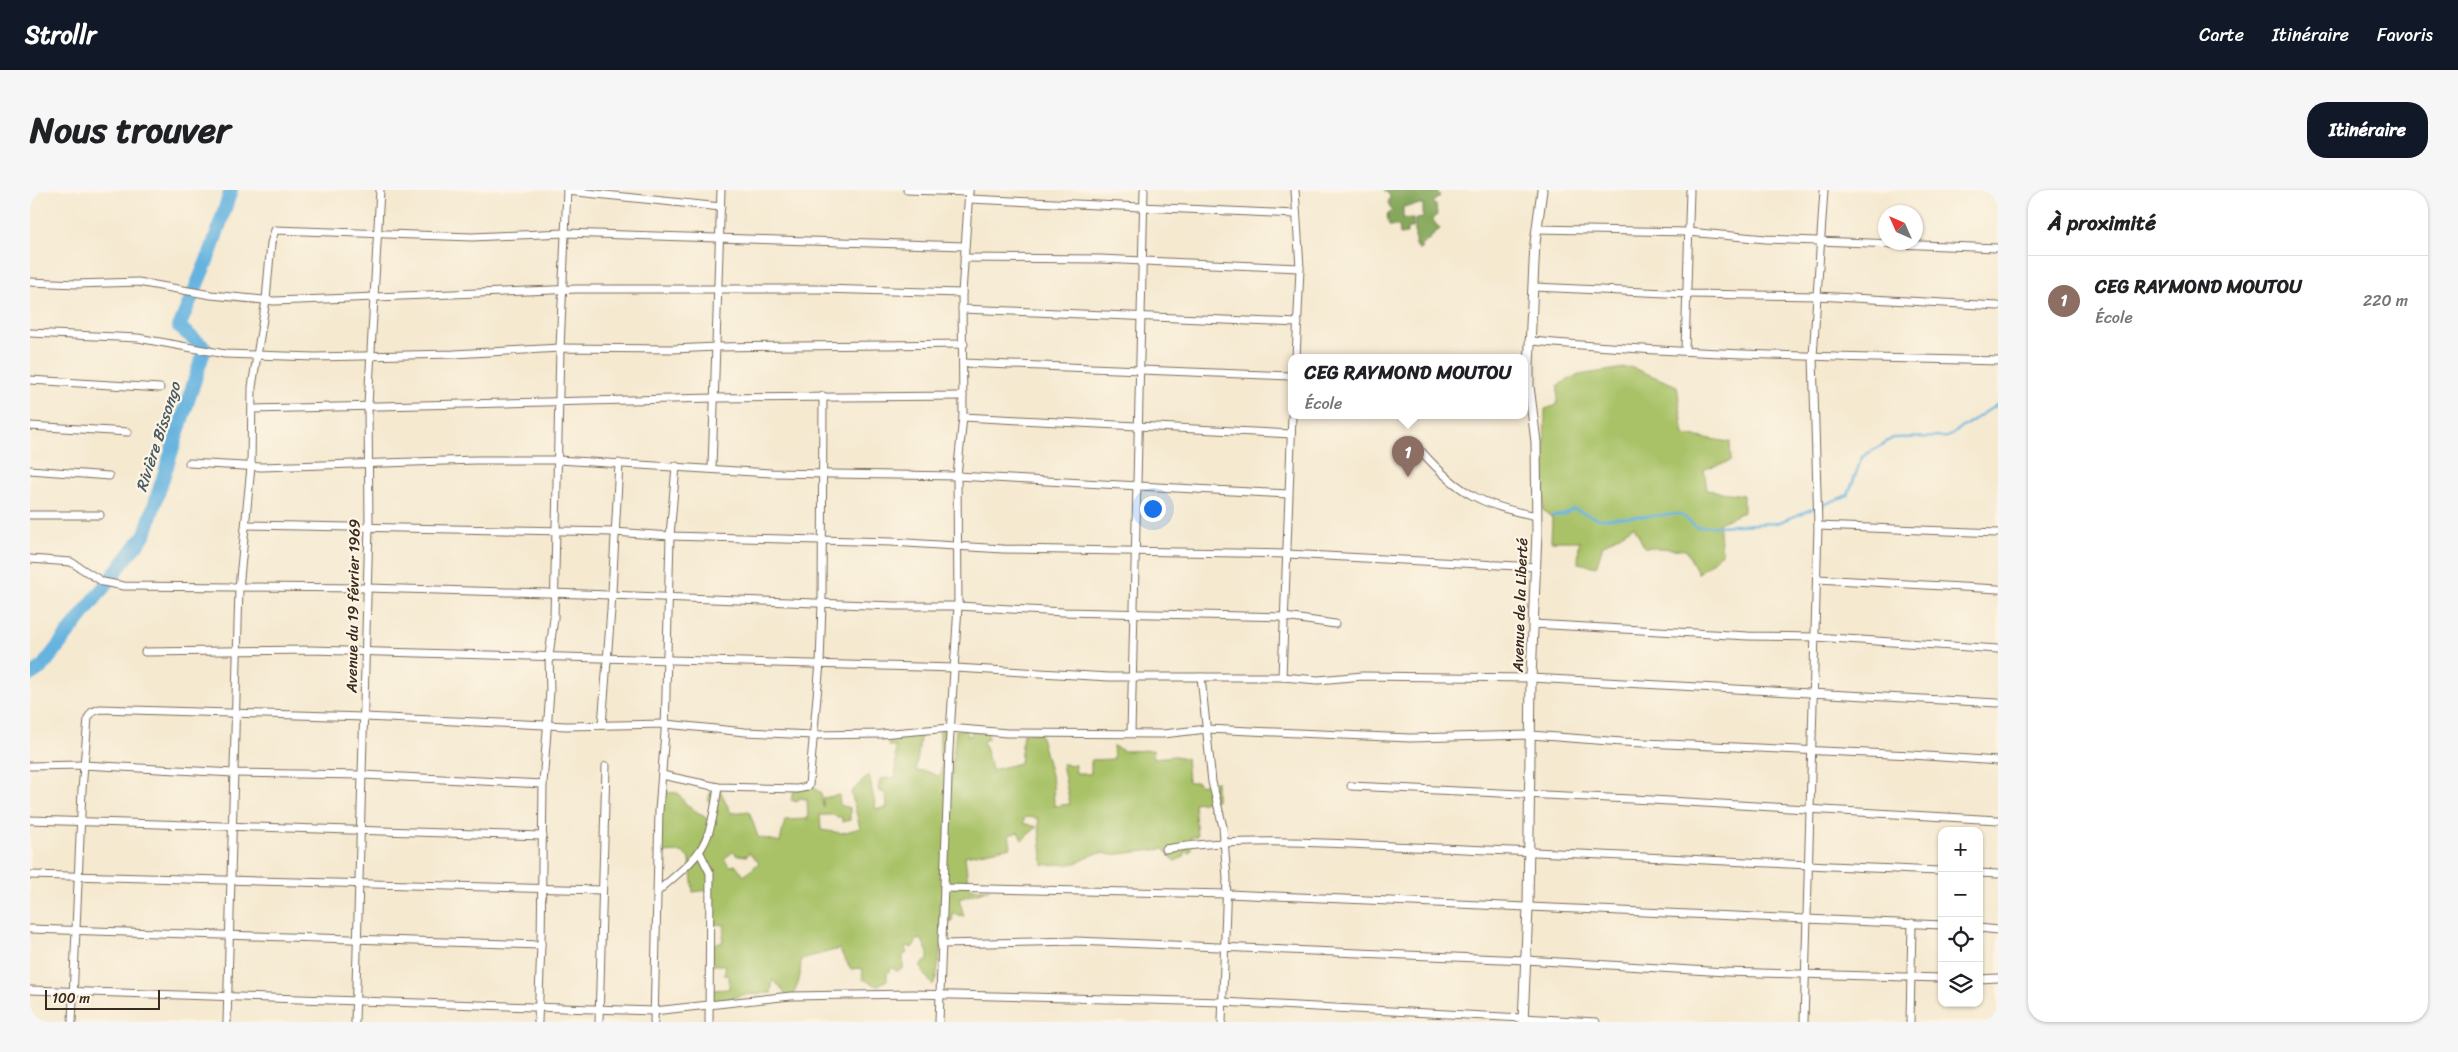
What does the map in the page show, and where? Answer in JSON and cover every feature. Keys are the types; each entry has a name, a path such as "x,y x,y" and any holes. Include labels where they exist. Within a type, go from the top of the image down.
{"street":[{"name":"Avenue du 19 février 1969","path":"355,1022 357,884 369,526 368,405 380,190"},
{"path":"538,1022 543,784 546,724 550,691 549,656 554,618 560,348 567,190 721,207"},
{"path":"712,468 720,289 721,190"},
{"path":"906,190 1144,208 1296,214"},
{"path":"1131,733 1144,190"},
{"path":"1295,190 1300,268 1296,354"},
{"name":"Avenue de la Liberté","path":"1523,1020 1528,908 1531,678 1537,516 1536,442 1529,386 1537,229 1542,190"},
{"path":"1685,350 1690,190"},
{"path":"1804,1022 1818,526 1813,356 1824,190"},
{"path":"939,1022 950,728 958,606 958,476 963,417 964,344 962,292 969,194"},
{"path":"1537,229 1688,232 1820,241 1998,248"},
{"path":"227,1022 237,713 236,649 251,466 252,388 275,230 472,237 565,233 965,246"},
{"path":"964,258 1072,259 1300,268"},
{"path":"30,282 77,284 138,282 211,295 266,300 562,291 720,289 822,288 962,292"},
{"path":"1534,287 1688,294 1817,296 1998,306"},
{"path":"962,309 1298,323"},
{"path":"30,333 138,338 225,354 258,356 454,354 560,348 664,350 717,347 964,344"},
{"path":"1532,341 1611,348 1813,356 1998,360"},
{"path":"963,363 1288,376"},
{"path":"30,380 160,388"},
{"path":"252,409 822,396 962,396"},
{"path":"662,775 718,787 807,787 811,780 820,663 822,603 822,396"},
{"path":"963,417 1290,434"},
{"path":"1282,678 1292,419"},
{"path":"30,426 128,432"},
{"path":"1422,452 1442,476 1470,496 1497,507 1537,516"},
{"path":"189,463 251,466 558,460 823,474 958,476 1288,494"},
{"path":"602,726 612,595 618,463"},
{"path":"654,1022 659,811 666,724 670,536 676,466"},
{"path":"30,470 109,476"},
{"path":"30,515 100,516"},
{"path":"247,525 614,532 670,536 822,539 959,546 1287,554 1536,567"},
{"path":"1818,526 1998,533"},
{"path":"30,559 71,562 102,582 124,586 367,588 554,593 958,606 1133,614 1285,617 1335,624"},
{"path":"1817,579 1998,589"},
{"path":"1533,624 1748,636 1815,637 1998,649"},
{"path":"145,652 236,649 366,651 820,663 1131,677 1318,680 1363,676 1531,678 1998,703"},
{"path":"1201,678 1212,782 1225,842 1228,894 1222,1022"},
{"path":"72,1022 83,766 88,718 92,712 100,709 602,726 666,724 745,732 813,735 881,734 950,728 1006,733 1163,734 1207,729 1410,738 1531,735 1622,742 1998,761"},
{"path":"30,766 362,775 543,784"},
{"path":"599,1022 606,766"},
{"path":"1351,786 1407,787 1530,796 1652,800 1998,820"},
{"path":"658,891 700,853 709,838 718,787"},
{"path":"30,820 360,828 543,836"},
{"path":"1165,850 1225,842 1528,851 1938,871"},
{"path":"700,853 710,873 709,1022"},
{"path":"1983,873 1998,874"},
{"path":"30,875 231,882 602,890"},
{"path":"944,888 1228,894 1806,921 1938,925"},
{"path":"1910,1022 1912,923"},
{"path":"1983,928 1998,930"},
{"path":"30,929 77,932 541,944"},
{"path":"941,944 1076,941 1805,974 1938,978"},
{"path":"1983,978 1998,978"},
{"path":"30,990 356,1002 538,1005 654,1010 709,1006 791,996 864,994 1223,1002 1523,1020 1596,1022"}],"green space":[{"path":"1384,190 1436,190 1440,196 1432,203 1436,205 1437,215 1432,219 1440,229 1422,246 1422,249 1418,250 1418,245 1415,246 1415,219 1423,218 1423,204 1403,207 1403,218 1413,219 1413,228 1407,228 1407,234 1400,235 1399,226 1389,226 1387,215 1392,211 1388,204 1390,196"},
{"path":"1631,367 1677,386 1684,435 1730,442 1731,461 1704,469 1707,490 1743,495 1743,512 1719,523 1722,553 1698,574 1686,550 1644,547 1634,526 1603,545 1596,567 1578,563 1579,541 1551,541 1552,518 1543,510 1545,409 1557,405 1558,385 1579,375"},
{"path":"948,729 950,789 956,730 967,730 968,736 972,736 971,730 988,732 988,739 983,741 992,770 1020,763 1023,733 1040,733 1053,783 1054,806 1070,804 1062,764 1075,765 1076,773 1091,774 1091,760 1114,759 1113,746 1124,751 1153,750 1154,758 1175,756 1186,758 1188,782 1198,782 1200,785 1216,781 1216,800 1194,803 1197,836 1191,837 1191,851 1188,853 1185,851 1184,857 1175,861 1163,849 1110,855 1100,853 1076,863 1043,865 1038,818 1025,817 1023,823 1037,827 1022,840 1018,832 1009,835 1011,847 965,856 968,883 971,889 990,889 959,899 964,916 953,914 952,922 945,925 936,979 933,985 922,972 921,964 928,960 928,953 922,940 918,939 912,948 907,946 905,948 907,953 903,955 903,968 897,971 892,968 887,974 887,980 877,986 863,979 862,968 851,969 839,949 801,959 800,976 793,998 788,997 773,979 771,993 742,995 720,1003 711,1002 710,990 729,989 729,976 724,975 726,965 712,965 712,944 722,943 725,925 714,924 709,890 693,892 690,860 682,852 659,853 663,792 678,793 686,804 710,821 713,803 708,801 711,790 720,790 731,813 749,811 758,837 780,842 785,820 808,819 807,799 799,798 797,802 791,800 794,790 813,787 821,793 823,807 823,798 839,795 840,805 850,808 850,820 842,822 842,817 820,815 821,830 842,833 860,828 851,792 869,775 876,809 887,808 886,794 878,790 880,779 896,777 895,746 888,746 889,741 895,734 912,739 915,738 916,732 921,732 916,771 926,771 938,776 941,774 940,730","holes":["734,851 736,855 747,856 749,852 759,863 744,876 736,865 730,866 724,859"]}],"waterway":[{"name":"Rivière Bissongo","path":"30,675 42,667 145,534 205,348 179,327 211,251 231,190"},
{"path":"1552,516 1563,515 1573,509 1599,519 1680,514 1696,527 1777,523 1848,495 1862,457 1893,438 1947,437 1998,404"}],"place":[{"name":"CEG RAYMOND MOUTOU","path":"1408,477"}]}
